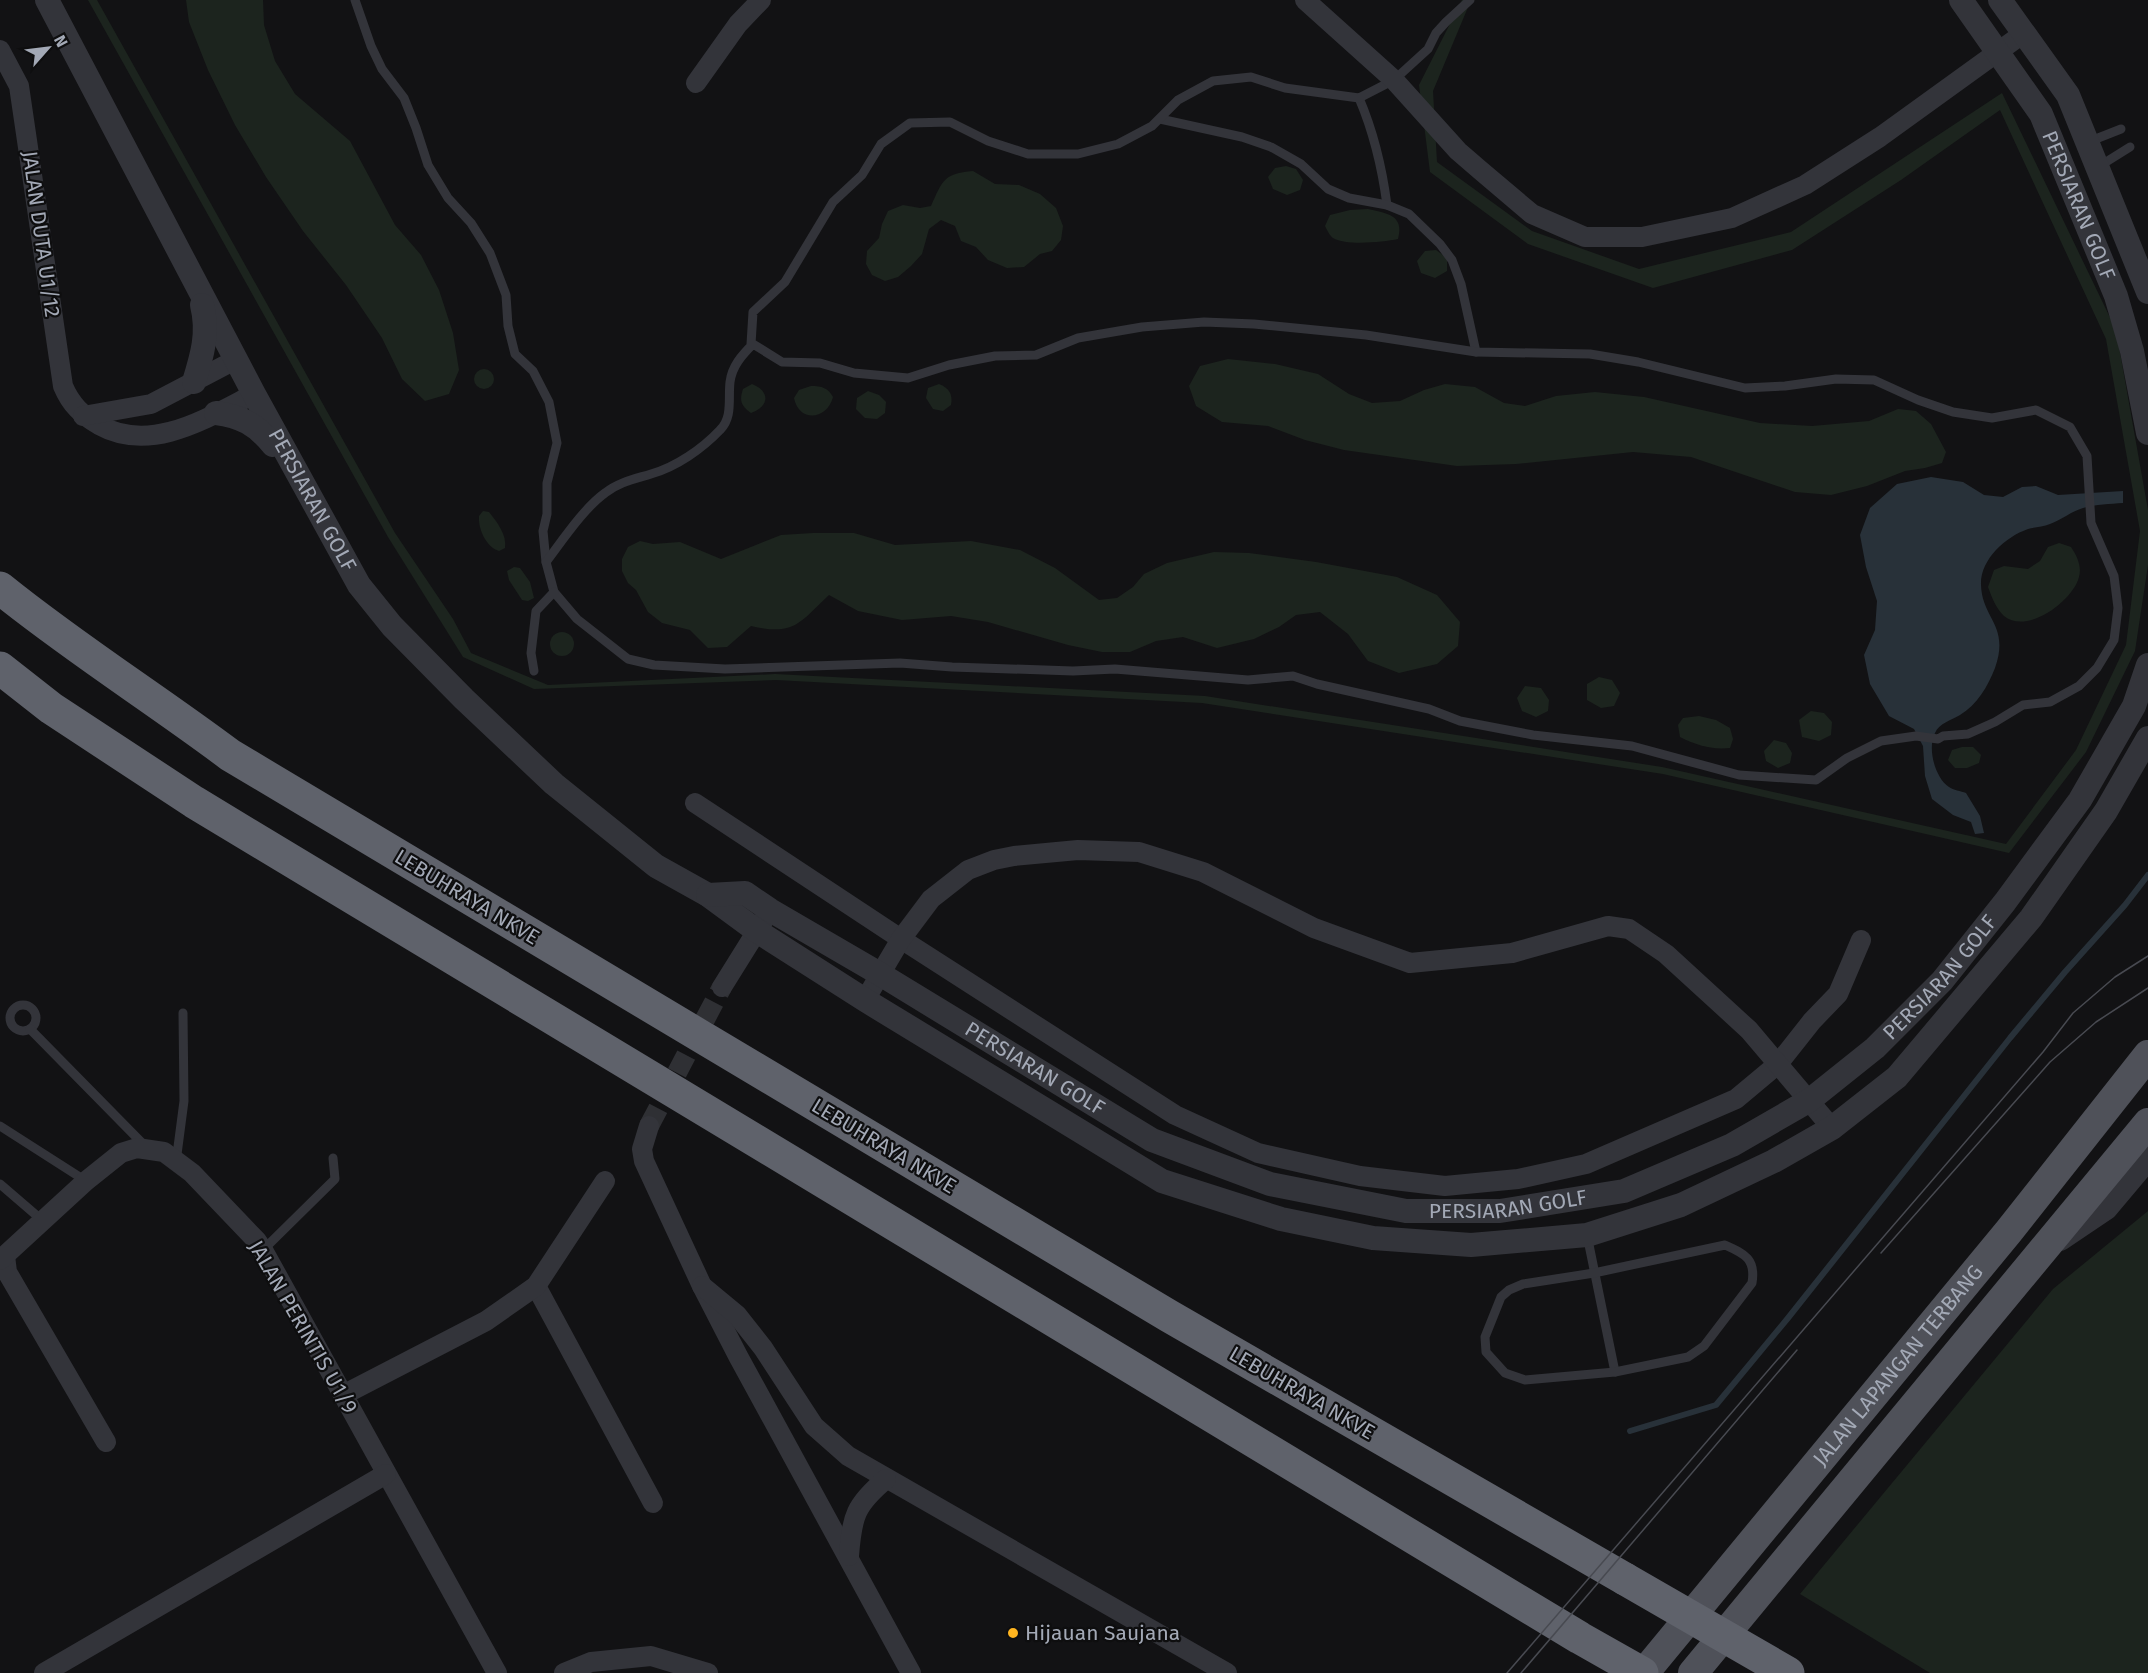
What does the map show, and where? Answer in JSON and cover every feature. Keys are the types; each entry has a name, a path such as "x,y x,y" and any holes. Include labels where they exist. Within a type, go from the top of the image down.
{"highway":[{"name":"LEBUHRAYA NKVE","path":"0,588 95,661 170,710 230,755 1159,1310 1788,1673"},
{"path":"0,668 51,708 204,808 1580,1638 1643,1673"}],"main road":[{"name":"JALAN LAPANGAN TERBANG","path":"1643,1673 2010,1231 2148,1055"},
{"name":"JALAN LAPANGAN TERBANG","path":"1693,1673 2048,1247 2148,1123"}],"street":[{"name":"PERSIARAN GOLF","path":"47,0 235,360 359,585 392,626 554,784 656,866 708,895 757,931 865,1000 1162,1182 1281,1220 1373,1238 1471,1245 1587,1235 1681,1205 1774,1161 1832,1128 1897,1077 2031,918 2106,811 2148,738"},
{"path":"696,83 738,24 761,0"},
{"path":"1305,0 1394,80 1458,151 1532,214 1585,237 1642,237 1732,218 1804,186 1880,137 2024,33"},
{"name":"PERSIARAN GOLF","path":"1961,0 2041,114 2116,296 2132,351 2148,433"},
{"name":"PERSIARAN GOLF","path":"2001,0 2068,95 2148,292"},
{"name":"JALAN DUTA U1/12","path":"0,50 19,86 63,386 68,398 83,416"},
{"path":"194,382 204,352 205,315 199,290"},
{"path":"83,416 151,404 235,360"},
{"path":"83,416 113,432 138,437 164,434 216,413 254,394"},
{"path":"151,404 164,434"},
{"path":"216,413 237,417 258,428 301,479"},
{"name":"PERSIARAN GOLF","path":"708,895 746,892 770,910 880,974 1152,1140 1270,1184 1406,1211 1500,1211 1624,1191 1732,1144 1810,1100 1875,1048 1942,981 2005,902 2080,800 2134,706 2148,665"},
{"path":"695,803 901,939 1176,1115 1258,1153 1360,1176 1444,1186 1518,1179 1586,1164 1736,1099 1778,1064 1812,1021 1838,994 1861,940"},
{"path":"865,1000 901,939 931,899 968,870 994,860 1014,856 1078,850 1139,852 1203,872 1314,928 1410,963 1512,953 1608,926 1629,929 1666,954 1749,1030 1832,1128"},
{"path":"722,987 770,910"},
{"path":"649,1126 642,1149 644,1161 702,1286 911,1673"},
{"path":"106,1442 7,1272 2,1258 86,1181 121,1153 137,1148 148,1150"},
{"name":"JALAN PERINTIS U1/9","path":"148,1150 164,1152 192,1173 257,1241 497,1673"},
{"path":"2048,1247 2106,1208 2148,1158"},
{"path":"343,1395 486,1321 536,1286 605,1181"},
{"path":"536,1286 653,1503"},
{"path":"702,1286 744,1323 814,1426 848,1456 1227,1673"},
{"path":"44,1673 386,1474"},
{"path":"849,1557 850,1531 857,1508 886,1479"},
{"path":"564,1673 591,1662 651,1656 708,1673"}],"lane":[{"path":"355,0 371,46 382,69 404,98 428,165 448,198 471,223 490,253 506,295 508,326 515,354 533,371 549,402 557,443 547,483 547,514 543,531 546,562 554,592 577,619 628,659 654,665 726,669 900,663 952,667 1115,669 1248,680 1293,676 1317,684 1429,709 1460,721 1533,735 1632,746 1739,775 1816,780 1847,758 1881,741 1916,736 1938,739 1943,736 1968,734 1995,722 2023,705 2050,702 2079,686 2097,668 2114,640 2118,608 2114,576 2091,523 2087,456 2070,427 2036,410 1992,418 1953,412 1918,400 1874,380 1836,379 1785,386 1745,388 1638,362 1590,354 1476,352 1366,335 1254,324 1204,322 1142,327 1078,338 1036,355 995,356 949,365 908,378 854,373 820,363 782,362 753,344"},
{"path":"546,562 604,493 630,478 652,474 691,455 722,429 730,407 730,381 737,360 753,344 753,312 785,282 833,202 862,175 881,144 910,123 950,122 988,141 1028,154 1078,154 1118,144 1152,126 1178,100 1213,81 1251,77 1285,88 1359,98 1394,80 1428,49 1436,33 1470,0"},
{"path":"1359,98 1374,134 1381,162 1387,205"},
{"path":"1160,119 1242,137 1271,147 1301,164 1329,189 1349,198 1387,205 1408,214 1440,244 1452,260 1461,284 1476,352"},
{"path":"2088,142 2121,129"},
{"path":"2098,167 2130,147"},
{"path":"534,671 531,653 536,611 554,592"},
{"path":"176,1162 184,1101 183,1013"},
{"path":"30,1029 148,1150"},
{"path":"0,1126 86,1181"},
{"path":"263,1250 335,1179 333,1158"},
{"path":"0,1184 43,1221"},
{"path":"1587,1235 1615,1372"},
{"path":"1725,1245 1744,1254 1754,1271 1752,1283 1704,1346 1688,1357 1615,1372 1525,1380 1505,1373 1486,1352 1485,1337 1502,1298 1509,1290 1522,1284 1594,1273 1725,1245"}],"shaded area":[{"path":"88,0 97,0 395,533 453,619 471,653 548,685 775,674 1205,696 1662,767 2006,844 2076,750 2126,645 2140,531 2106,339 2000,110 1901,180 1792,250 1653,288 1528,244 1430,172 1419,85 1462,0 1471,0 1433,91 1437,162 1532,231 1639,269 1791,232 2002,93 2116,330 2148,510 2148,565 2135,651 2086,752 2009,853 1663,774 1202,703 776,680 534,689 463,657 388,537"},
{"path":"186,0 263,0 264,25 275,61 295,94 350,141 395,225 421,255 439,290 453,333 459,370 449,394 425,401 402,379 382,338 266,177 235,125 208,70 189,22"},
{"path":"1286,166 1296,169 1303,180 1300,190 1287,195 1273,189 1268,177 1275,168"},
{"path":"973,171 995,184 1019,185 1040,194 1056,208 1063,226 1061,240 1052,251 1040,254 1024,267 1007,268 988,260 976,247 961,241 955,226 941,220 929,229 922,254 898,277 885,281 872,275 866,264 867,251 879,238 888,211 903,205 920,208 931,206 945,180 955,174"},
{"path":"1368,209 1387,214 1396,220 1399,225 1398,239 1347,242 1333,238 1325,226 1330,215 1350,210"},
{"path":"1436,250 1447,258 1447,271 1435,278 1421,273 1417,261 1425,251"},
{"path":"1228,359 1275,364 1318,374 1349,394 1372,403 1400,401 1424,390 1445,384 1475,387 1504,403 1525,406 1556,396 1595,392 1644,397 1760,423 1812,426 1869,421 1898,409 1916,411 1931,424 1946,452 1942,463 1905,471 1867,486 1831,495 1795,492 1691,457 1633,452 1516,464 1457,466 1344,450 1305,440 1268,426 1222,422 1196,406 1189,386 1200,366"},
{"path":"484,369 491,372 494,379 491,386 484,389 477,386 474,379 477,372"},
{"path":"752,384 762,390 765,398 762,406 751,413 743,405 741,397 743,389"},
{"path":"939,384 945,387 951,395 951,405 943,411 933,409 926,398 928,388"},
{"path":"811,386 824,388 833,397 825,410 813,416 801,412 794,398 799,390"},
{"path":"868,391 879,395 886,402 885,413 877,419 865,418 856,409 857,398"},
{"path":"1931,477 1963,482 1984,495 2003,497 2022,487 2036,486 2058,495 2123,491 2123,503 2083,508 2045,526 2019,533 1989,558 1985,567 1981,585 1983,597 1999,642 1995,668 1985,688 1972,706 1937,730 1932,746 1936,770 1940,777 1951,788 1966,793 1980,816 1984,833 1975,834 1971,822 1953,815 1932,799 1925,776 1923,746 1914,729 1889,716 1870,684 1864,655 1875,630 1877,601 1866,567 1860,535 1870,508 1897,484"},
{"path":"483,511 489,512 503,534 505,548 499,551 490,546 481,532 479,516"},
{"path":"854,533 895,545 971,541 1020,550 1055,568 1099,600 1117,598 1133,587 1144,574 1167,563 1214,552 1249,553 1316,562 1397,577 1437,595 1460,622 1458,646 1437,664 1399,673 1368,661 1348,634 1320,612 1296,615 1279,627 1254,639 1217,648 1183,637 1156,641 1130,652 1102,652 1068,645 988,622 951,616 902,620 858,611 829,595 795,625 778,629 751,626 727,647 708,648 690,630 662,623 648,612 622,571 622,559 628,547 640,541 653,544 680,542 721,559 781,535"},
{"path":"2059,543 2071,547 2079,565 2079,577 2068,596 2048,613 2036,618 2014,621 2004,616 1996,606 1988,587 1994,570 2004,566 2028,569 2040,561 2048,547"},
{"path":"514,567 520,568 530,582 534,598 528,601 522,600 509,580 507,571"},
{"path":"562,632 567,633 573,639 573,649 567,655 562,656 557,655 551,649 550,644 551,639 557,633"},
{"path":"1599,677 1612,680 1620,693 1614,706 1601,708 1587,700 1587,684"},
{"path":"1525,686 1541,688 1549,700 1548,711 1536,717 1522,711 1517,698"},
{"path":"1811,711 1824,713 1832,722 1831,735 1819,741 1802,737 1799,720"},
{"path":"1699,716 1716,720 1730,728 1733,739 1730,748 1704,746 1680,737 1678,725 1683,718"},
{"path":"1774,740 1786,743 1792,753 1790,763 1778,768 1766,761 1764,751"},
{"path":"1973,747 1981,755 1979,763 1967,768 1955,768 1948,760 1952,750"},
{"path":"2148,1211 2148,1673 1930,1673 1800,1594 2053,1289"}],"waterway":[{"path":"1630,1431 1716,1405 2010,1038 2125,905 2148,875"}],"tunnel":[{"path":"649,1126 722,987"}],"tram line":[{"path":"1507,1673 2043,1052 2073,1013 2115,977 2148,956"},
{"path":"1881,1253 2050,1062 2096,1022 2148,988"},
{"path":"1521,1673 1797,1350"}],"place":[{"name":"Hijauan Saujana","path":"1013,1633"}]}
